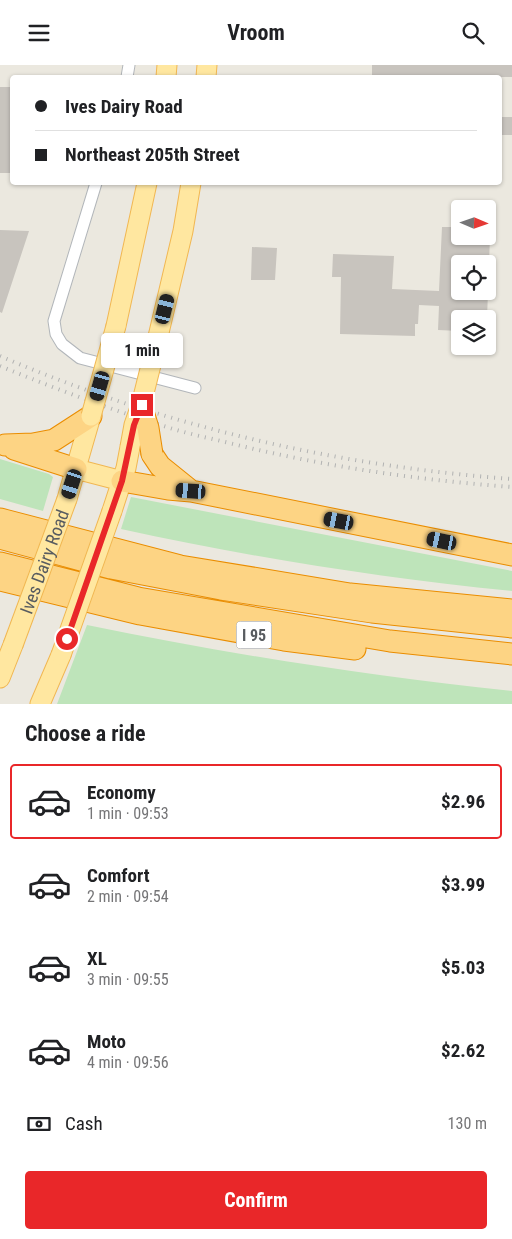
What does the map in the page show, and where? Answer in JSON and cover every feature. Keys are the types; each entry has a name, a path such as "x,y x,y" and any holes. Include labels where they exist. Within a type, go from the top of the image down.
{"highway":[{"path":"142,405 152,454 160,466 191,491"},
{"path":"2,444 33,444 54,440 62,434 89,424"},
{"path":"2,444 76,469"},
{"path":"122,481 191,491 512,555"},
{"path":"0,519 180,567 350,594 512,610"},
{"path":"0,538 111,568 221,589 372,612 512,627"},
{"path":"0,563 138,598 390,641 512,654"},
{"name":"I 95","path":"0,581 140,614 284,640 512,667"}],"main road":[{"name":"Ives Dairy Road","path":"0,678 67,499 76,469 116,326 147,185"},
{"path":"40,704 61,655 122,481 134,425 142,405 158,341 192,185"},
{"path":"76,469 122,481"}],"street":[{"path":"95,185 54,321 56,334 62,344 80,359 195,388"}],"green space":[{"path":"0,459 49,474 53,477 43,511 0,499"},
{"path":"131,497 512,571 512,591 413,580 315,566 121,529"},
{"path":"87,625 299,663 512,691 512,704 57,704"}],"building":[{"path":"372,65 512,65 512,77 502,77 502,75 372,75"},
{"path":"0,87 10,87 10,173 0,173"},
{"path":"502,117 512,117 512,135 502,135"},
{"path":"442,227 451,227 451,245 490,245 489,255 451,255 451,300 488,300 487,310 451,310 451,331 438,330 439,306 419,305 418,324 415,324 415,336 340,334 341,277 332,277 333,254 394,256 392,289 439,291"},
{"path":"0,230 29,231 2,313 0,312"},
{"path":"252,247 277,248 275,280 251,280"}],"railway":[{"path":"0,356 124,403 251,439 381,464 446,473 512,479"},
{"path":"0,366 127,414 177,430 229,443 299,459 370,471 512,487"}],"route":[{"path":"67,639 122,481 134,425 142,405"}]}
